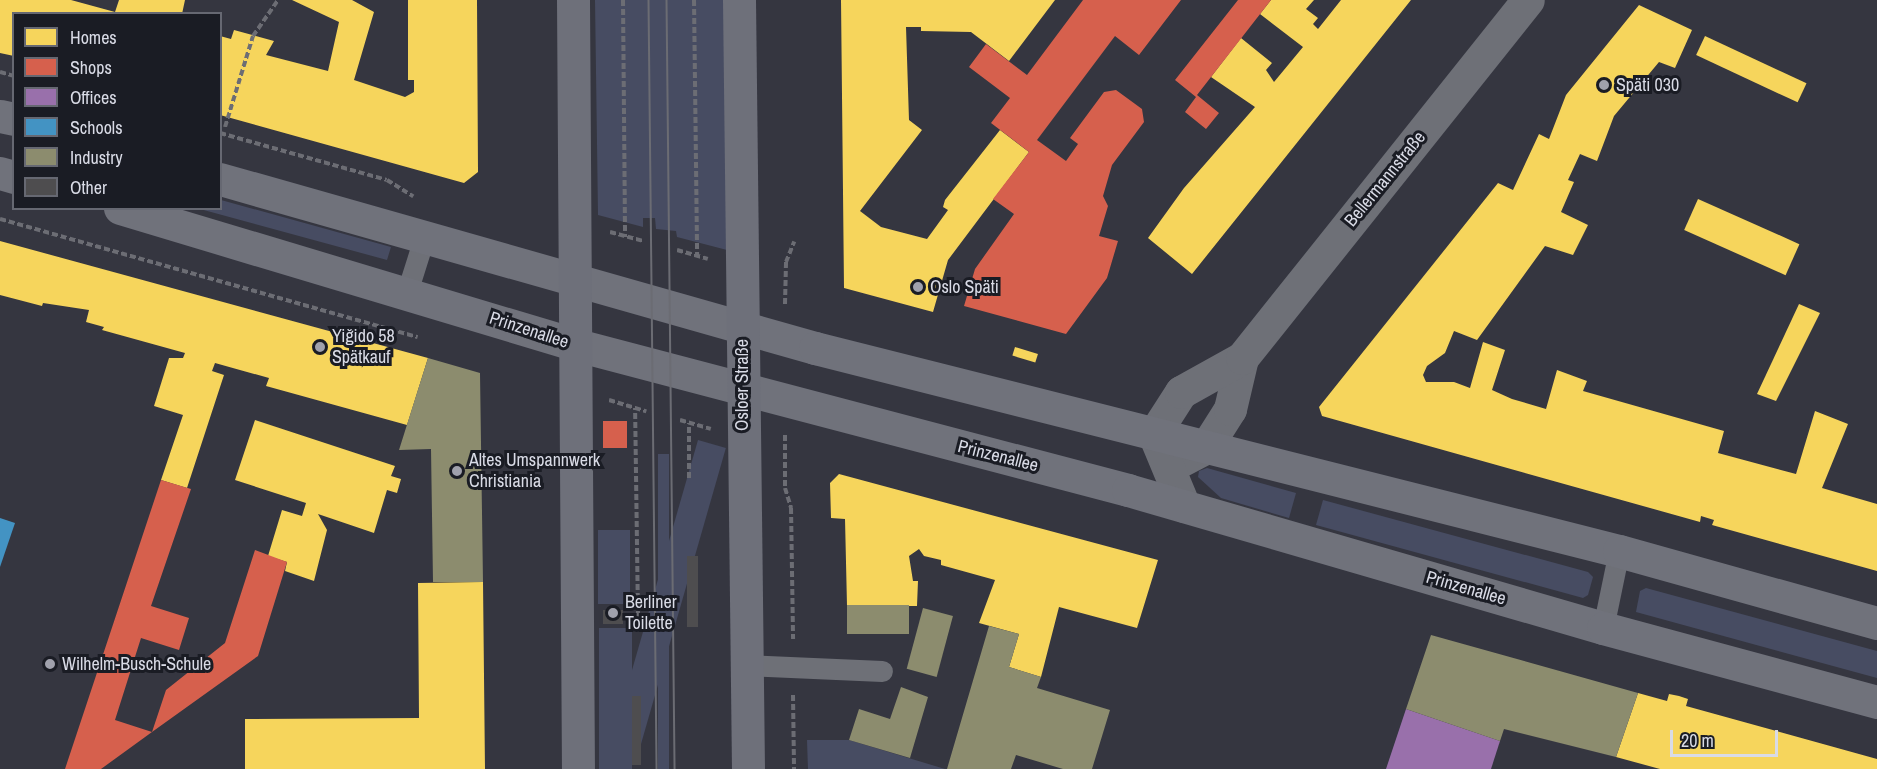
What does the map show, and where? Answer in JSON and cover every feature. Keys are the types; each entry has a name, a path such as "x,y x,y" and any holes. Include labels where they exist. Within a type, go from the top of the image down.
{"main road":[{"path":"573,0 573,344 578,769"},
{"name":"Osloer Straße","path":"739,0 748,769"},
{"path":"222,180 573,282 742,328 1619,551 1877,623"},
{"name":"Prinzenallee","path":"127,210 407,292 573,344 1128,490 1603,628 1877,702"}],"street":[{"name":"Bellermannstraße","path":"1154,434 1181,392 1242,358 1528,0"},
{"name":"Bellermannstraße","path":"1128,490 1206,447 1230,409 1242,358"},
{"path":"1154,434 1166,469 1184,506"}],"lane":[{"path":"407,292 424,238"},
{"path":"1603,628 1619,551"},
{"path":"746,665 882,671"}],"path":[{"path":"225,127 253,36 278,0"},
{"path":"623,0 625,237"},
{"path":"694,0 697,256"},
{"path":"599,230 644,242"},
{"path":"786,262 794,242"},
{"path":"677,250 717,261"},
{"path":"602,399 646,411"},
{"path":"623,617 638,617 636,408"},
{"path":"680,420 717,431"},
{"path":"689,423 689,478"},
{"path":"784,461 785,488 791,508 794,769"}],"shaded area":[{"path":"595,0 724,0 727,250 677,237 676,231 656,229 655,218 643,218 643,227 598,215"},
{"path":"222,200 391,247 387,260 204,210 222,210"},
{"path":"698,440 726,448 635,764 607,756"},
{"path":"658,454 669,454 669,769 658,769"},
{"path":"1207,468 1296,493 1289,518 1221,498 1198,477 1199,471"},
{"path":"1323,500 1588,572 1593,577 1588,595 1583,598 1316,525"},
{"path":"598,530 630,530 630,604 598,604"},
{"path":"1646,588 1877,651 1877,678 1636,612 1640,591"},
{"path":"599,628 632,628 632,769 599,769"},
{"path":"807,740 849,740 945,769 808,769"}],"building: Homes":[{"path":"0,0 71,0 115,12 12,12 12,56 0,53"},
{"path":"119,0 185,0 182,12 115,12"},
{"path":"292,0 352,0 374,12 354,80 405,97 414,92 414,80 408,80 408,0 477,0 478,172 464,183 222,116 222,37 231,39 234,30 274,41 266,55 328,71 339,22"},
{"path":"841,0 1055,0 1009,61 971,32 921,31 921,27 906,27 909,120 922,130 860,211 881,227 927,239 948,210 943,207 945,200 1000,130 1029,152 948,260 933,312 844,288"},
{"path":"1271,0 1314,0 1306,9 1318,18 1313,24 1318,29 1341,0 1411,0 1192,274 1148,238 1184,188 1255,107 1211,77 1241,38 1272,63 1266,70 1274,82 1303,47 1260,14"},
{"path":"1639,5 1692,30 1675,68 1659,62 1614,116 1597,161 1580,154 1568,180 1574,182 1561,212 1588,225 1573,255 1545,246 1477,340 1454,331 1445,353 1427,366 1423,375 1426,382 1454,382 1470,388 1483,342 1505,350 1492,390 1512,399 1546,409 1557,370 1587,381 1583,391 1724,431 1718,453 1796,474 1815,411 1848,424 1822,488 1877,504 1877,571 1712,525 1714,520 1701,516 1700,522 1322,416 1319,407 1498,183 1513,190 1539,134 1549,139 1566,95"},
{"path":"1705,36 1807,83 1798,102 1696,55"},
{"path":"1698,199 1799,244 1786,275 1684,230"},
{"path":"0,241 428,358 407,425 266,386 269,378 215,363 212,371 224,375 187,488 161,480 183,415 154,406 169,358 183,358 185,353 102,330 104,327 86,322 89,310 43,303 42,306 0,295"},
{"path":"1799,304 1820,313 1776,401 1757,394"},
{"path":"1015,347 1038,354 1035,363 1012,356"},
{"path":"255,420 395,466 391,476 401,479 397,493 387,490 374,533 318,514 327,530 314,581 285,571 287,562 268,556 282,510 302,516 306,503 235,480"},
{"path":"839,474 1158,560 1137,628 1059,607 1041,677 1009,667 1019,634 979,623 995,580 941,565 941,560 924,556 919,549 909,556 913,581 918,581 917,606 847,606 845,519 831,518 830,483"},
{"path":"483,582 485,769 245,769 245,719 419,718 418,583"},
{"path":"1638,693 1667,701 1669,694 1679,696 1688,699 1686,706 1877,759 1877,769 1660,769 1616,757"}],"building: Shops":[{"path":"1083,0 1181,0 1139,55 1115,36 1037,140 1066,161 1078,144 1070,138 1104,92 1116,90 1142,109 1144,122 1112,165 1103,196 1108,206 1099,236 1118,241 1107,278 1066,334 964,306 975,269 1014,214 993,199 1029,152 991,123 1010,98 969,67 986,44 1027,75"},
{"path":"1238,0 1271,0 1197,95 1219,113 1206,129 1185,112 1196,97 1175,80"},
{"path":"603,421 627,421 627,448 603,448"},
{"path":"161,480 191,489 151,606 189,618 179,650 141,638 115,720 152,732 101,769 65,769"},
{"path":"255,550 287,562 258,656 152,732 166,690 225,643"}],"building: Offices":[{"path":"1406,709 1500,741 1491,769 1386,769"}],"building: Schools":[{"path":"0,518 15,523 0,567"}],"building: Industry":[{"name":"Altes Umspannwerk Christiania","path":"428,358 480,373 483,582 433,582 431,449 399,450"},
{"path":"847,605 909,605 909,634 847,634"},
{"path":"923,608 953,616 937,677 907,669"},
{"path":"989,626 1019,634 1009,667 1041,677 1037,688 1110,710 1092,769 1063,769 1016,755 1011,769 947,769"},
{"path":"1431,635 1638,693 1616,757 1504,729 1500,741 1406,709"},
{"path":"901,687 928,697 910,758 849,740 859,709 890,719"}],"building: Other":[{"path":"687,556 698,556 698,627 687,627"},
{"name":"Berliner Toilette","path":"603,610 623,610 623,624 603,624"},
{"path":"632,696 641,696 641,765 632,765"}],"tram line":[{"path":"649,0 657,769"},
{"path":"667,0 675,769"}],"place":[{"name":"Späti 030","path":"1604,85"},
{"name":"Oslo Späti","path":"918,287"},
{"name":"Yiğido 58 Spätkauf","path":"320,347"},
{"name":"Altes Umspannwerk Christiania","path":"457,471"},
{"name":"Berliner Toilette","path":"613,613"},
{"name":"Wilhelm-Busch-Schule","path":"50,664"}]}
